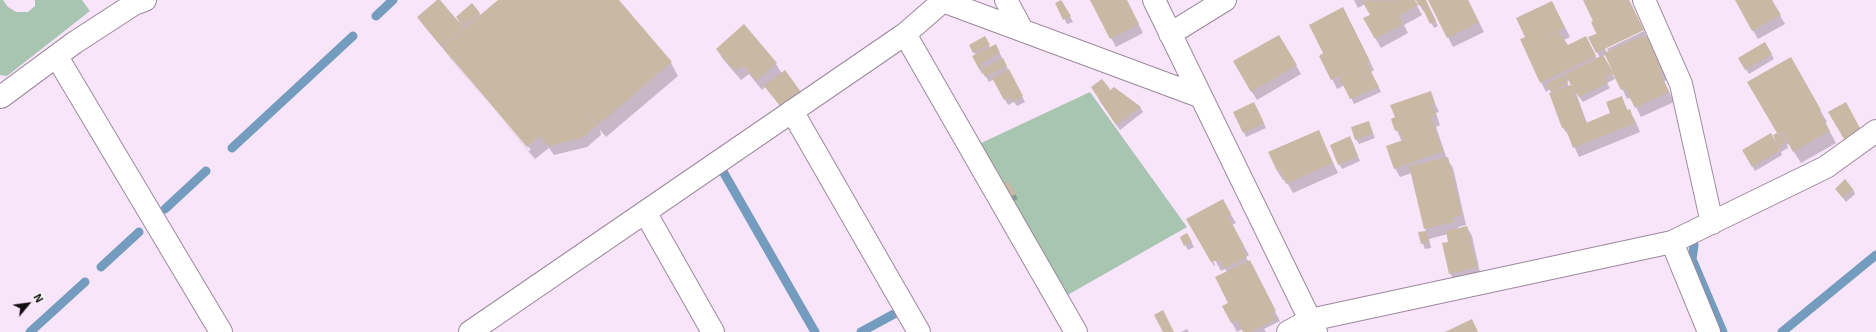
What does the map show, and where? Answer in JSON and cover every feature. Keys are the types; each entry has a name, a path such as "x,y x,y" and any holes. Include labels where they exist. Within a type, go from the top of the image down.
{"street":[{"path":"0,96 1,97 57,57 74,43 134,4 145,0"},
{"path":"1006,0 1022,30"},
{"path":"1154,0 1199,96 1313,326"},
{"path":"1170,34 1225,0"},
{"path":"1644,0 1680,84 1712,223"},
{"path":"470,332 905,34 941,1 1199,96"},
{"path":"905,34 1076,332"},
{"path":"57,57 221,332"},
{"path":"792,111 919,332"},
{"path":"1288,332 1672,242 1826,167 1876,131"},
{"path":"645,212 713,332"},
{"path":"1672,242 1709,332"}],"green space":[{"path":"0,0 3,0 8,7 16,12 28,12 35,6 35,0 82,0 90,11 7,76 0,75"},
{"path":"1090,92 1187,227 1064,297 977,145"}],"building":[{"path":"437,0 440,0 464,28 441,46 417,17"},
{"path":"498,0 619,0 672,62 598,125 579,103 597,125 582,138 548,146 540,136 527,147 442,47"},
{"path":"1061,0 1071,16 1063,20 1055,3"},
{"path":"1090,0 1127,0 1139,24 1110,39"},
{"path":"1415,0 1418,5 1399,16 1403,24 1375,39 1363,18 1370,15 1362,1"},
{"path":"1416,0 1426,0 1436,21 1430,24 1421,5 1419,6"},
{"path":"1428,0 1468,0 1479,22 1447,38"},
{"path":"1583,0 1629,0 1644,30 1596,53 1588,37 1598,33 1596,33 1591,22 1593,21"},
{"path":"1735,0 1772,0 1781,15 1752,31"},
{"path":"1552,1 1565,28 1539,41 1559,32 1568,45 1586,36 1596,56 1540,83 1520,39 1525,37 1516,18"},
{"path":"472,3 480,13 464,26 456,17"},
{"path":"1343,7 1370,61 1367,62 1372,73 1355,82 1372,74 1379,87 1350,99 1339,77 1364,64 1331,80 1319,56 1323,53 1309,25"},
{"path":"744,24 777,63 756,81 743,65 735,71 716,49"},
{"path":"1279,35 1297,65 1251,92 1233,61"},
{"path":"985,36 990,45 973,53 969,45"},
{"path":"1642,36 1643,38 1647,36 1663,71 1660,72 1669,92 1635,108 1625,88 1621,90 1613,74 1606,77 1601,69 1608,83 1579,97 1571,82 1586,123 1610,113 1606,102 1622,96 1627,110 1630,109 1635,123 1573,148 1565,127 1562,128 1549,93 1571,85 1565,74 1603,55 1613,72 1604,53"},
{"path":"1765,42 1772,54 1745,70 1738,58"},
{"path":"996,44 1000,53 980,64 982,67 979,69 972,56"},
{"path":"1791,57 1821,110 1819,111 1830,131 1793,152 1782,132 1777,135 1781,134 1786,142 1779,147 1773,135 1777,133 1747,82"},
{"path":"1003,58 1007,66 985,77 981,69"},
{"path":"1009,69 1023,96 1013,102 1010,97 1004,100 992,78"},
{"path":"785,70 801,92 781,107 764,86"},
{"path":"1564,75 1568,83 1551,92 1546,84"},
{"path":"1102,79 1110,89 1104,95 1114,87 1141,107 1116,125 1091,87"},
{"path":"1431,91 1435,103 1432,104 1436,115 1431,117 1443,151 1394,169 1386,146 1403,140 1399,130 1395,131 1391,119 1395,117 1390,105"},
{"path":"1254,102 1264,123 1243,133 1233,112"},
{"path":"1846,102 1861,130 1844,139 1828,112"},
{"path":"1369,121 1373,133 1355,140 1351,127"},
{"path":"1319,130 1333,163 1286,184 1280,170 1277,171 1268,152"},
{"path":"1771,133 1780,150 1752,167 1742,150"},
{"path":"1350,136 1358,156 1338,165 1330,145"},
{"path":"1448,157 1462,215 1453,218 1454,222 1424,229 1409,166"},
{"path":"1845,179 1853,189 1843,198 1835,189"},
{"path":"1008,181 1016,194 1010,197 1003,184"},
{"path":"1223,199 1231,214 1228,216 1244,246 1242,247 1247,257 1224,269 1219,260 1211,262 1186,219"},
{"path":"1467,226 1477,267 1449,274 1442,243 1448,242 1446,231"},
{"path":"1426,231 1429,243 1421,244 1418,232"},
{"path":"1187,233 1192,242 1184,246 1180,237"},
{"path":"1250,260 1276,311 1272,313 1275,319 1251,332 1243,332 1237,320 1231,323 1222,306 1228,303 1215,277"},
{"path":"1163,310 1174,332 1163,332 1154,315"},
{"path":"1472,319 1478,332 1445,332"}],"waterway":[{"path":"376,16 393,0"},
{"path":"232,148 353,36"},
{"path":"721,168 815,332"},
{"path":"165,209 206,171"},
{"path":"101,267 139,232"},
{"path":"1694,245 1692,259 1723,332"},
{"path":"1782,332 1876,255"},
{"path":"30,332 85,282"},
{"path":"861,332 894,314"}]}
